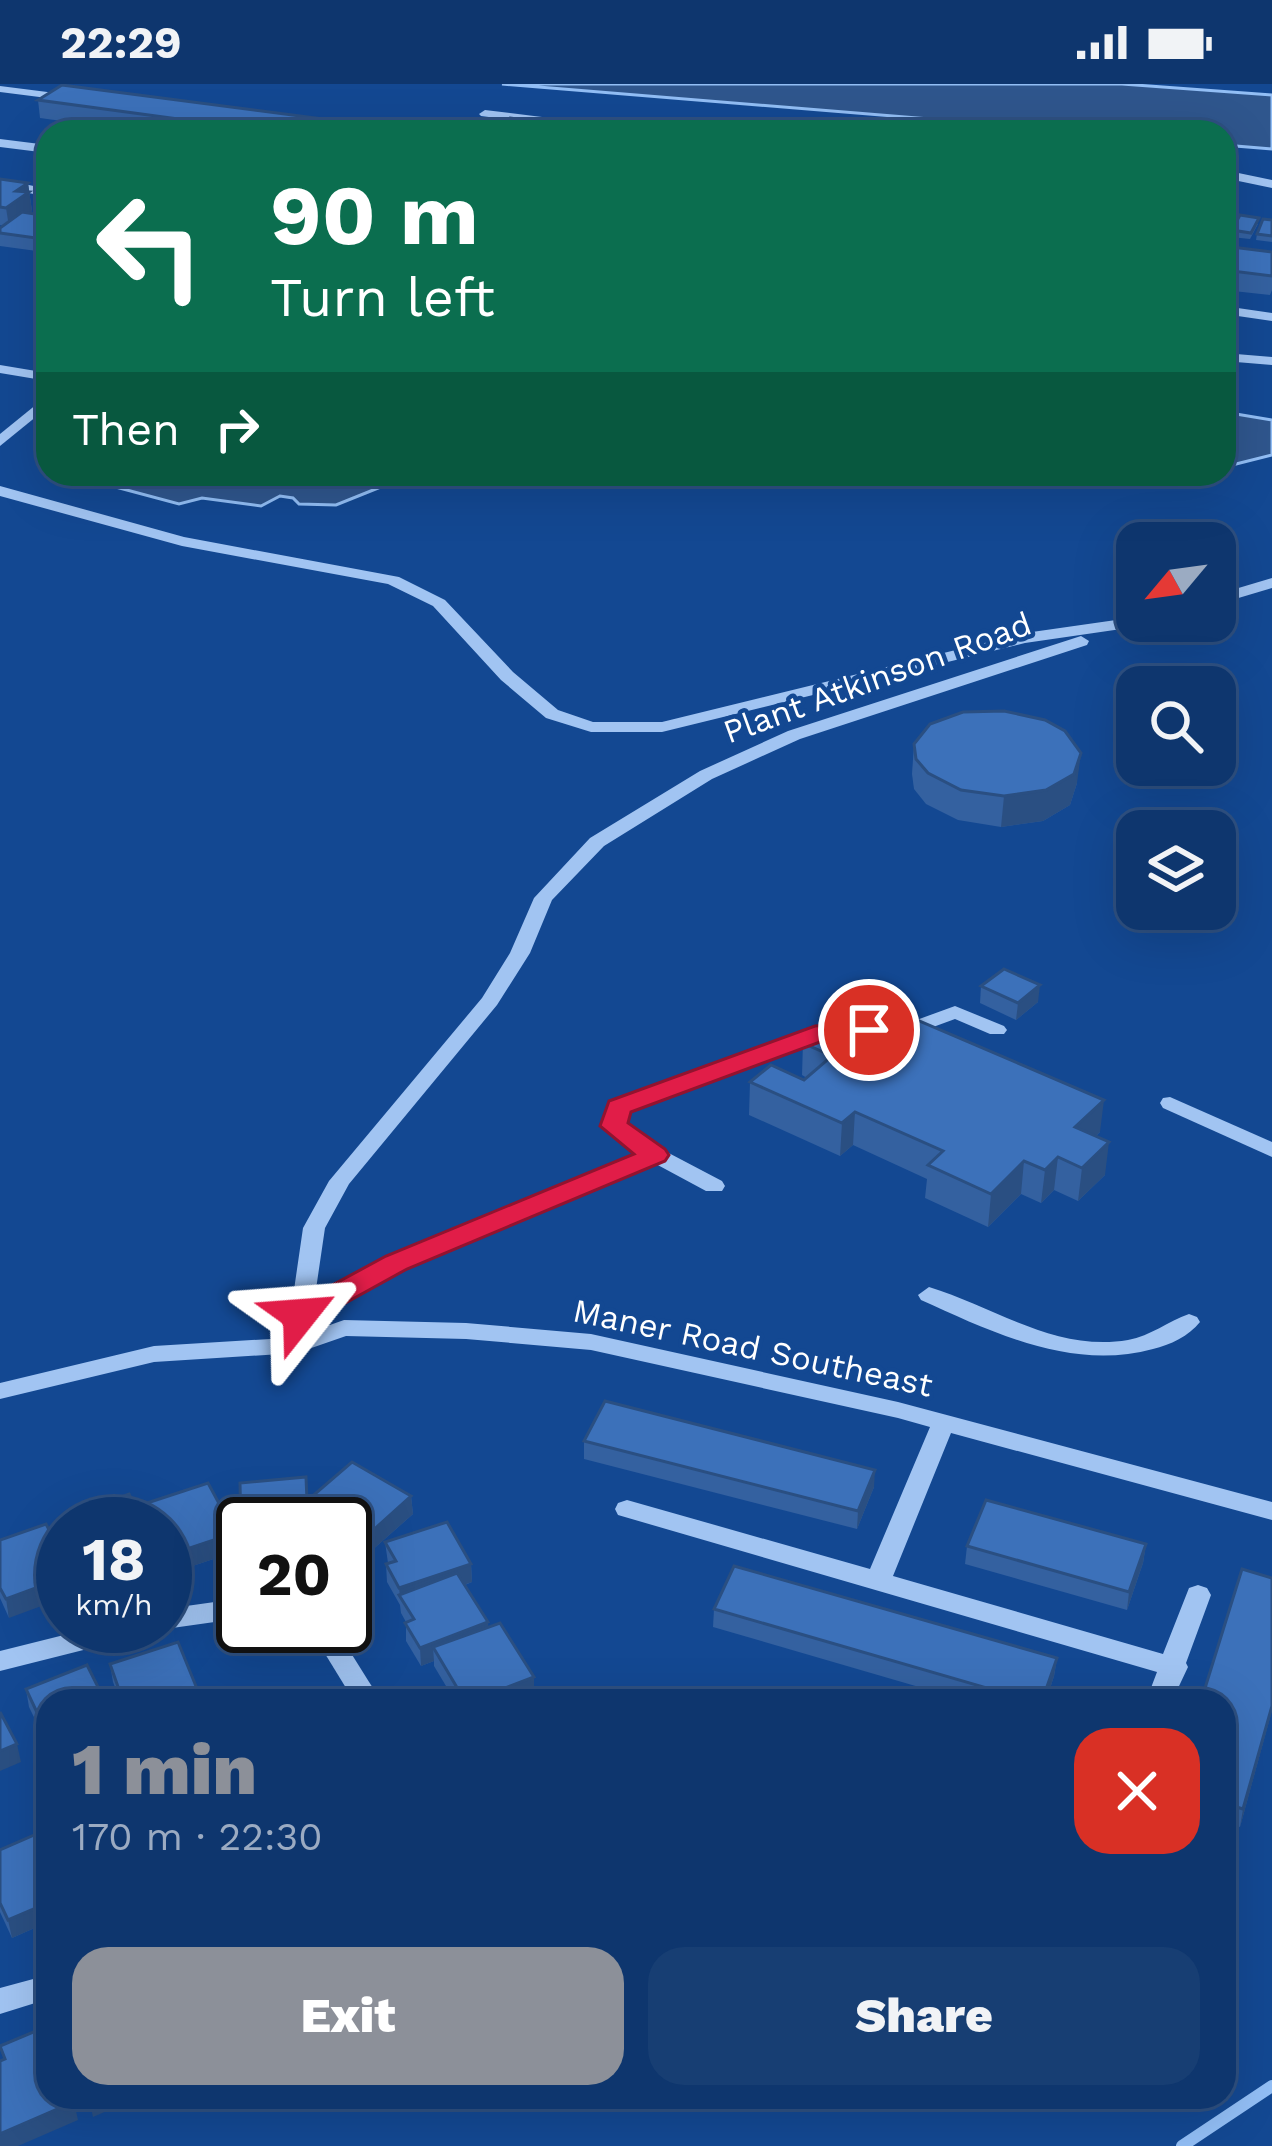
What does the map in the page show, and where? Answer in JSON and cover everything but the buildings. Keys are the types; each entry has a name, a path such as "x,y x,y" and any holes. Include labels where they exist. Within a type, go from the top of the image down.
{"street":[{"path":"1,90 98,102"},
{"path":"485,114 533,120"},
{"path":"0,143 36,148"},
{"path":"1236,176 1272,184"},
{"path":"0,183 36,190"},
{"path":"1236,312 1272,317"},
{"path":"1236,358 1272,362"},
{"path":"0,369 36,375"},
{"path":"0,442 36,409"},
{"path":"0,491 182,541 393,580 439,603 507,676 552,714 591,727 662,728 1025,638 1116,625"},
{"path":"1236,594 1272,583"},
{"name":"Plant Atkinson Road","path":"296,1345 314,1228 340,1181 490,1001 520,952 543,898 597,842 706,775 794,735 1116,630"},
{"path":"714,1186 655,1155 614,1126 619,1107 825,1032 914,1028 956,1012 997,1030"},
{"path":"1170,1103 1272,1150"},
{"path":"300,1315 396,1263 655,1155"},
{"path":"929,1295 1029,1339 1102,1351 1174,1334 1189,1322"},
{"name":"Maner Road Southeast","path":"0,1391 154,1354 296,1345 344,1328 466,1331 591,1342 944,1422 1272,1511"},
{"path":"878,1581 944,1422"},
{"path":"627,1509 1175,1667"},
{"path":"1165,1689 1198,1595"},
{"path":"0,1661 36,1652"},
{"path":"338,1653 360,1689"},
{"path":"0,2000 36,1990"}],"water":[{"path":"502,84 1122,84 1272,95 1272,149 1236,146 1236,120 942,120"},
{"path":"1236,414 1272,420 1272,455 1236,464"},
{"path":"112,486 383,486 336,505 299,504 280,496 261,506 202,498 179,504"}],"waterway":[{"path":"1182,2146 1272,2086"}],"route":[{"path":"300,1315 396,1263 655,1155 614,1126 619,1107 825,1032 869,1030"}]}
